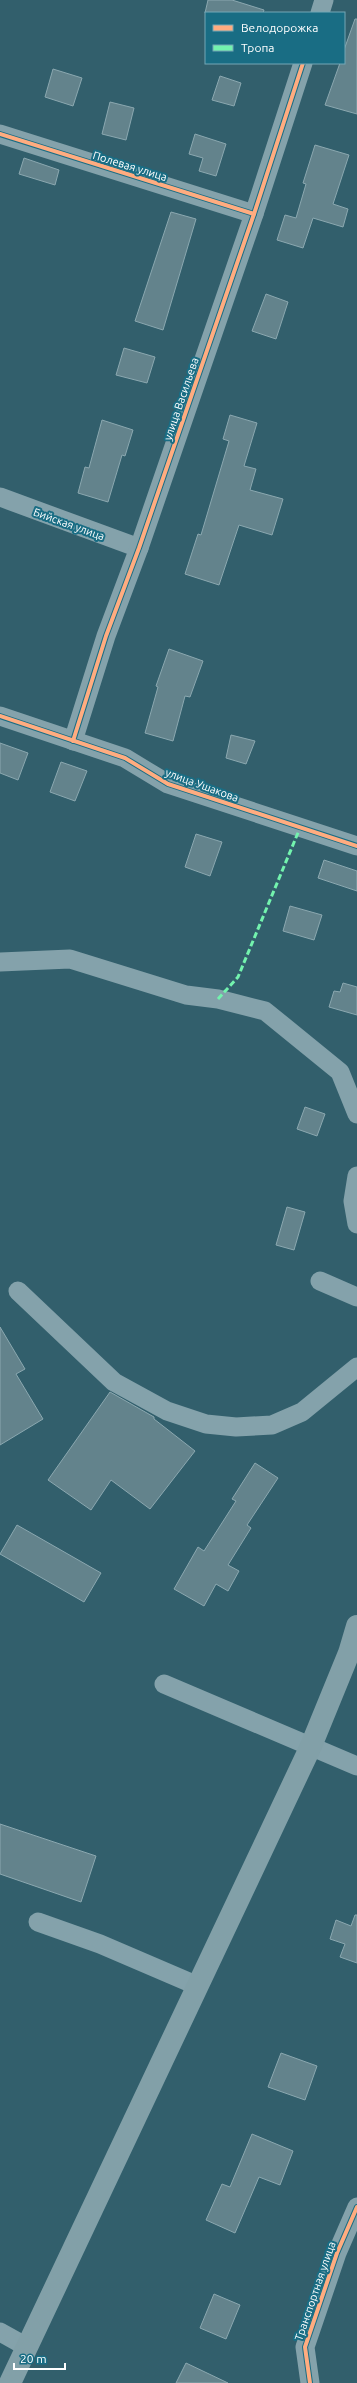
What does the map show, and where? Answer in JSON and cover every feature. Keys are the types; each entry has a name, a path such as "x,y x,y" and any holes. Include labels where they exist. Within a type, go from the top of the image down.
{"main road":[{"path":"10,2383 311,1746 349,1653 357,1626"}],"street":[{"path":"320,12 324,0"},
{"name":"улица Васильева","path":"73,741 106,636 139,548 254,214 303,64"},
{"name":"Полевая улица","path":"0,134 254,214"},
{"name":"Бийская улица","path":"0,497 139,548"},
{"name":"улица Ушакова","path":"0,716 125,758 168,784 357,846"},
{"path":"0,962 70,959 186,995 218,999 265,1011 340,1072 357,1114"},
{"path":"357,1176 353,1201 357,1224"},
{"path":"320,1281 357,1297"},
{"path":"18,1291 114,1382 167,1411 206,1424 236,1427 272,1425 302,1412 357,1367"},
{"path":"164,1684 357,1766"},
{"path":"38,1922 100,1944 198,1986"},
{"name":"Транспортная улица","path":"310,2383 305,2346 337,2253 357,2207"},
{"path":"0,2332 28,2347"}],"building":[{"path":"208,0 232,0 264,10 263,12 205,12"},
{"path":"355,19 357,19 357,114 325,105 340,64 345,64 345,47"},
{"path":"53,69 82,78 73,106 45,97"},
{"path":"220,76 241,83 234,106 212,100"},
{"path":"110,102 134,108 126,140 102,134"},
{"path":"195,134 226,144 216,176 199,171 203,158 189,154"},
{"path":"315,145 349,155 333,204 348,209 343,227 313,218 303,248 277,240 285,215 296,218 306,184 303,183"},
{"path":"24,158 59,170 55,185 19,174"},
{"path":"171,212 196,219 163,330 135,321"},
{"path":"266,294 288,302 276,339 252,331"},
{"path":"124,348 155,357 147,383 116,375"},
{"path":"230,415 257,423 244,466 256,469 250,490 283,499 272,535 239,525 219,585 185,574 198,534 201,535 229,441 223,439"},
{"path":"102,420 133,430 125,456 122,455 108,502 78,493 85,467 89,468"},
{"path":"169,649 203,661 190,697 185,696 173,741 145,733 158,687 156,686"},
{"path":"231,735 255,741 246,764 226,758"},
{"path":"0,743 28,753 18,780 0,773"},
{"path":"61,762 87,771 75,801 50,792"},
{"path":"196,834 222,842 210,876 185,867"},
{"path":"324,860 357,871 357,891 318,878"},
{"path":"290,906 322,915 314,940 283,931"},
{"path":"343,983 357,987 357,1015 329,1007 334,991 340,992"},
{"path":"305,1107 325,1114 317,1136 297,1129"},
{"path":"287,1207 305,1212 294,1250 276,1245"},
{"path":"0,1327 25,1369 16,1374 43,1419 0,1445"},
{"path":"110,1392 154,1417 154,1419 195,1451 150,1509 111,1480 91,1510 48,1480"},
{"path":"255,1463 278,1478 247,1525 251,1528 228,1565 239,1571 228,1591 216,1584 204,1606 174,1589 198,1547 204,1551 236,1501 232,1499"},
{"path":"17,1525 101,1573 84,1602 0,1554"},
{"path":"0,1824 96,1856 81,1902 0,1874"},
{"path":"355,1915 357,1915 357,1963 340,1957 345,1944 330,1939 336,1920 351,1926"},
{"path":"281,2053 317,2066 305,2100 268,2087"},
{"path":"252,2134 293,2151 280,2185 259,2177 235,2233 206,2220 222,2184 230,2187"},
{"path":"214,2294 240,2305 226,2339 200,2328"},
{"path":"186,2363 228,2383 176,2383"}],"marked path":[{"path":"218,999 238,977 300,828"}],"cycle path":[{"path":"73,741 106,636 139,548 254,214 303,64"},
{"path":"0,134 254,214"},
{"path":"0,716 125,758 168,784 357,846"},
{"path":"310,2383 305,2347 337,2253 357,2207"}]}
